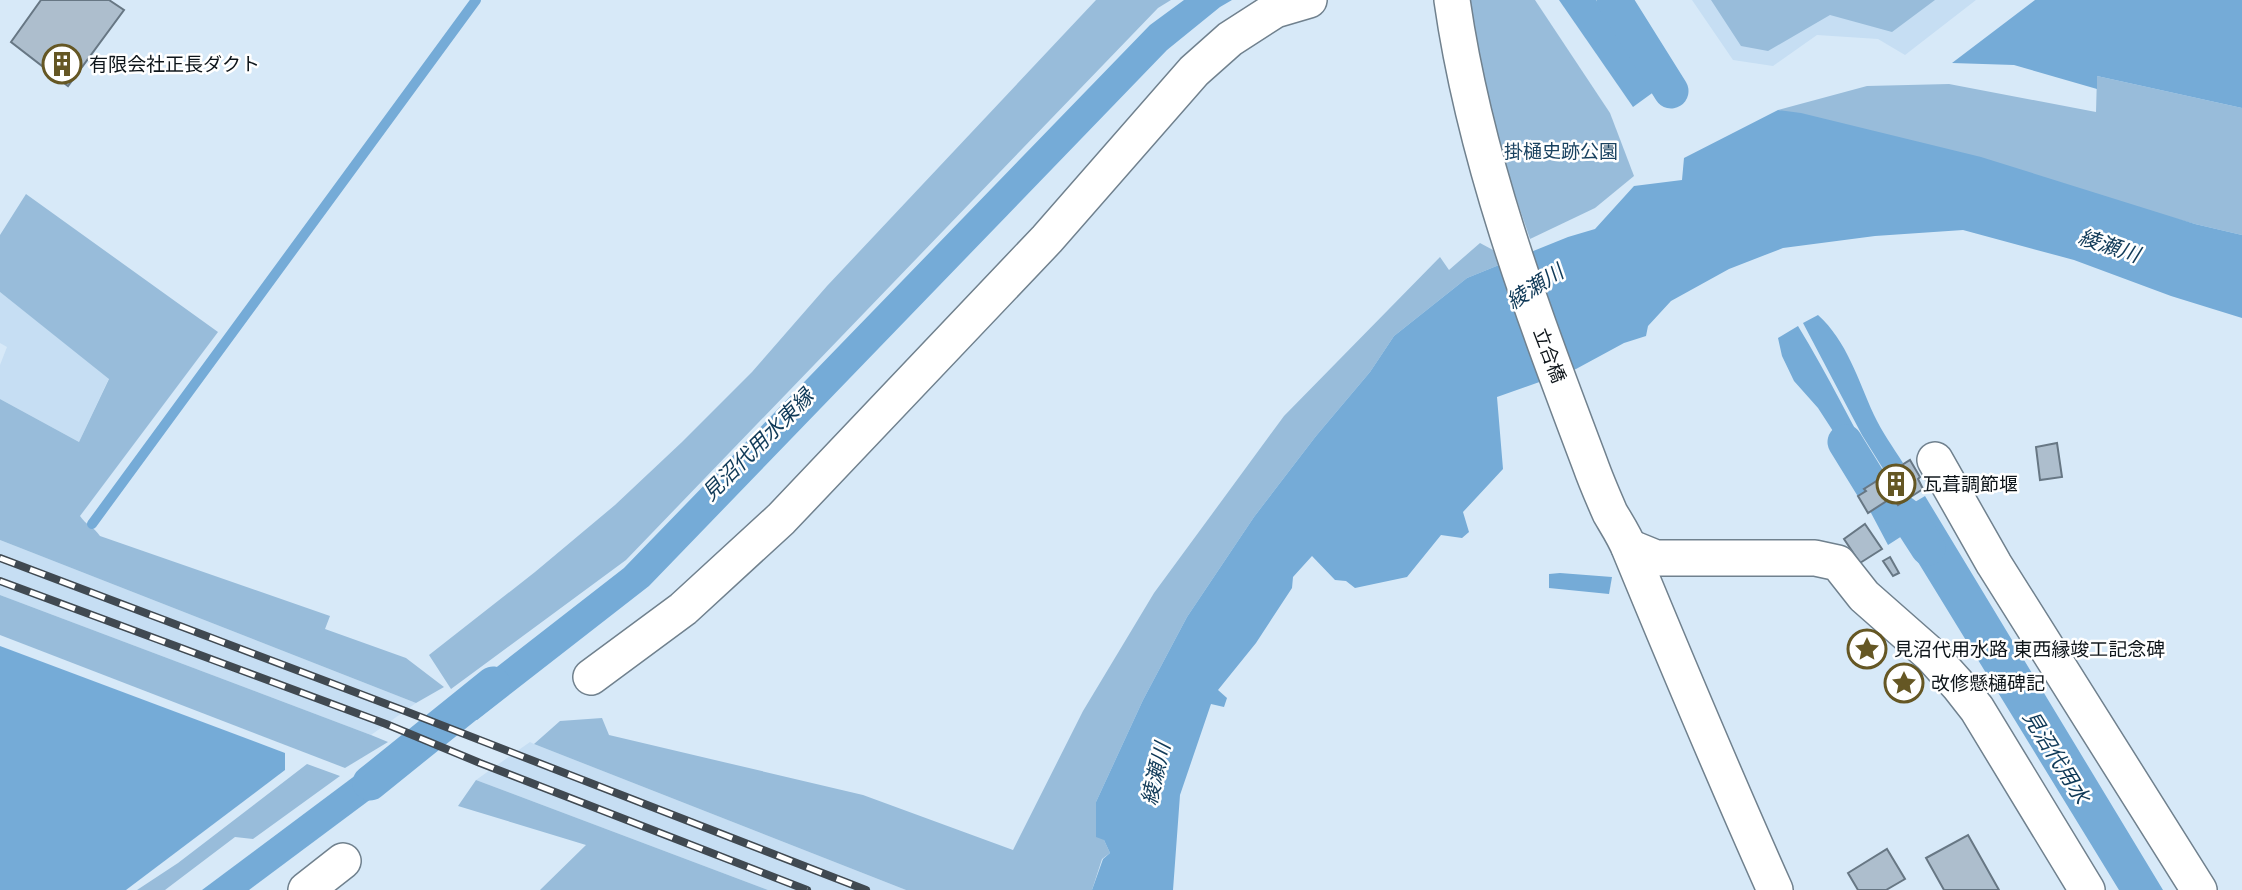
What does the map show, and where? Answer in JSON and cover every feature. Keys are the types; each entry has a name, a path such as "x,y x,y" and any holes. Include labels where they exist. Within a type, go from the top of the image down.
{"street":[{"path":"591,677 683,609 781,519 1048,239 1194,71 1230,38 1275,10 1309,0"},
{"name":"立合橋","path":"1451,0 1475,126 1507,236 1600,488 1775,890"},
{"path":"1935,460 2001,575 2199,890"},
{"path":"1636,566 1656,558 1815,558 1838,563 1864,596 1931,655 1965,694 2087,890"},
{"path":"306,890 342,861"}],"shaded area":[{"path":"1692,0 1976,0 1905,55 1878,39 1817,35 1773,66 1733,60"},
{"path":"0,292 109,378 79,442 0,399 0,365 7,347 0,343"},
{"path":"0,540 416,703 371,735 0,595"},
{"path":"530,742 906,890 768,890 476,780"}],"green space":[{"path":"1096,0 1171,0 1158,8 626,560 451,689 429,655 615,505 682,442 752,372 827,286"},
{"name":"掛樋史跡公園","path":"1470,0 1535,0 1610,113 1634,176 1595,208 1530,239 1484,103"},
{"path":"1711,0 1935,0 1892,32 1830,15 1768,51 1741,46"},
{"path":"2097,76 2242,108 2242,235 1778,110 1867,86 1949,84 2096,112"},
{"path":"26,194 218,332 80,516 82,519 100,536 330,616 325,629 406,658 444,687 416,703 0,540 0,399 79,442 109,379 0,292 0,235"},
{"path":"1480,243 1493,250 1499,265 1467,278 1394,336 1370,372 1316,436 1254,517 1187,617 1143,700 1096,802 1104,840 1110,853 1102,859 1092,890 906,890 534,744 560,721 602,718 609,735 863,795 1013,850 1083,711 1154,593 1284,416 1440,257 1449,270"},
{"path":"0,595 388,742 345,768 0,635"},
{"path":"307,764 340,776 253,839 235,837 165,890 137,890 178,863"},
{"path":"476,780 768,890 540,890 586,845 458,806"}],"water":[{"path":"1184,0 1232,0 1167,50 649,586 477,720 444,708 624,568 1150,25"},
{"path":"1559,0 1596,0 1655,91 1633,107"},
{"path":"1604,0 1633,0 1672,64 1673,83 1662,89"},
{"path":"2035,0 2242,0 2242,108 2097,76 2097,89 2014,65 1952,63"},
{"name":"綾瀬川","path":"1778,110 1801,113 1981,157 2195,224 2242,235 2242,318 2171,296 2074,260 1963,230 1875,236 1783,248 1729,269 1671,301 1648,326 1646,336 1624,343 1576,369 1497,397 1503,469 1463,512 1469,532 1462,538 1441,535 1407,577 1355,588 1346,581 1335,580 1312,556 1293,577 1292,588 1256,643 1218,690 1227,698 1224,707 1211,704 1180,795 1173,890 1092,890 1103,859 1110,853 1104,840 1096,837 1096,802 1143,700 1187,617 1254,517 1316,436 1370,372 1394,336 1467,278 1568,237 1595,229 1634,186 1682,180 1684,158"},
{"path":"1818,315 1844,349 1877,421 1903,463 1887,475 1862,435 1803,323"},
{"path":"1798,326 1881,476 1868,485 1818,408 1794,381 1782,356 1778,338"},
{"name":"見沼代用水","path":"1925,496 2163,890 2119,890 1902,536 1888,545 1870,511 1891,500 1898,512"},
{"path":"1549,574 1612,577 1609,594 1549,588"},
{"path":"0,646 285,753 285,770 126,890 0,890"},
{"path":"392,748 422,761 249,890 202,890"}],"building":[{"name":"有限会社正長ダクト","path":"41,0 109,0 124,10 68,86 11,42"},
{"path":"2057,443 2062,477 2040,480 2036,447"},
{"name":"瓦葺調節堰","path":"1910,460 1920,477 1918,479 1923,489 1898,505 1893,497 1868,513 1858,496 1866,491 1864,489"},
{"path":"1865,524 1882,549 1860,563 1844,539"},
{"path":"1890,557 1899,573 1893,576 1883,561"},
{"path":"1968,835 1999,890 1944,890 1926,858"},
{"path":"1887,849 1905,879 1886,890 1858,890 1848,873"}],"waterway":[{"path":"92,524 476,0"},
{"path":"1614,0 1671,91"},
{"name":"見沼代用水東縁","path":"1845,442 1877,494 1908,517 1928,548"},
{"name":"見沼代用水東縁","path":"370,783 493,684"}],"railway":[{"path":"0,558 405,711 866,890"},
{"path":"0,581 386,724 807,890"}],"place":[{"name":"有限会社正長ダクト","path":"62,64"},
{"name":"瓦葺調節堰","path":"1896,484"},
{"name":"見沼代用水路 東西縁竣工記念碑","path":"1867,649"},
{"name":"改修懸樋碑記","path":"1904,683"}]}
